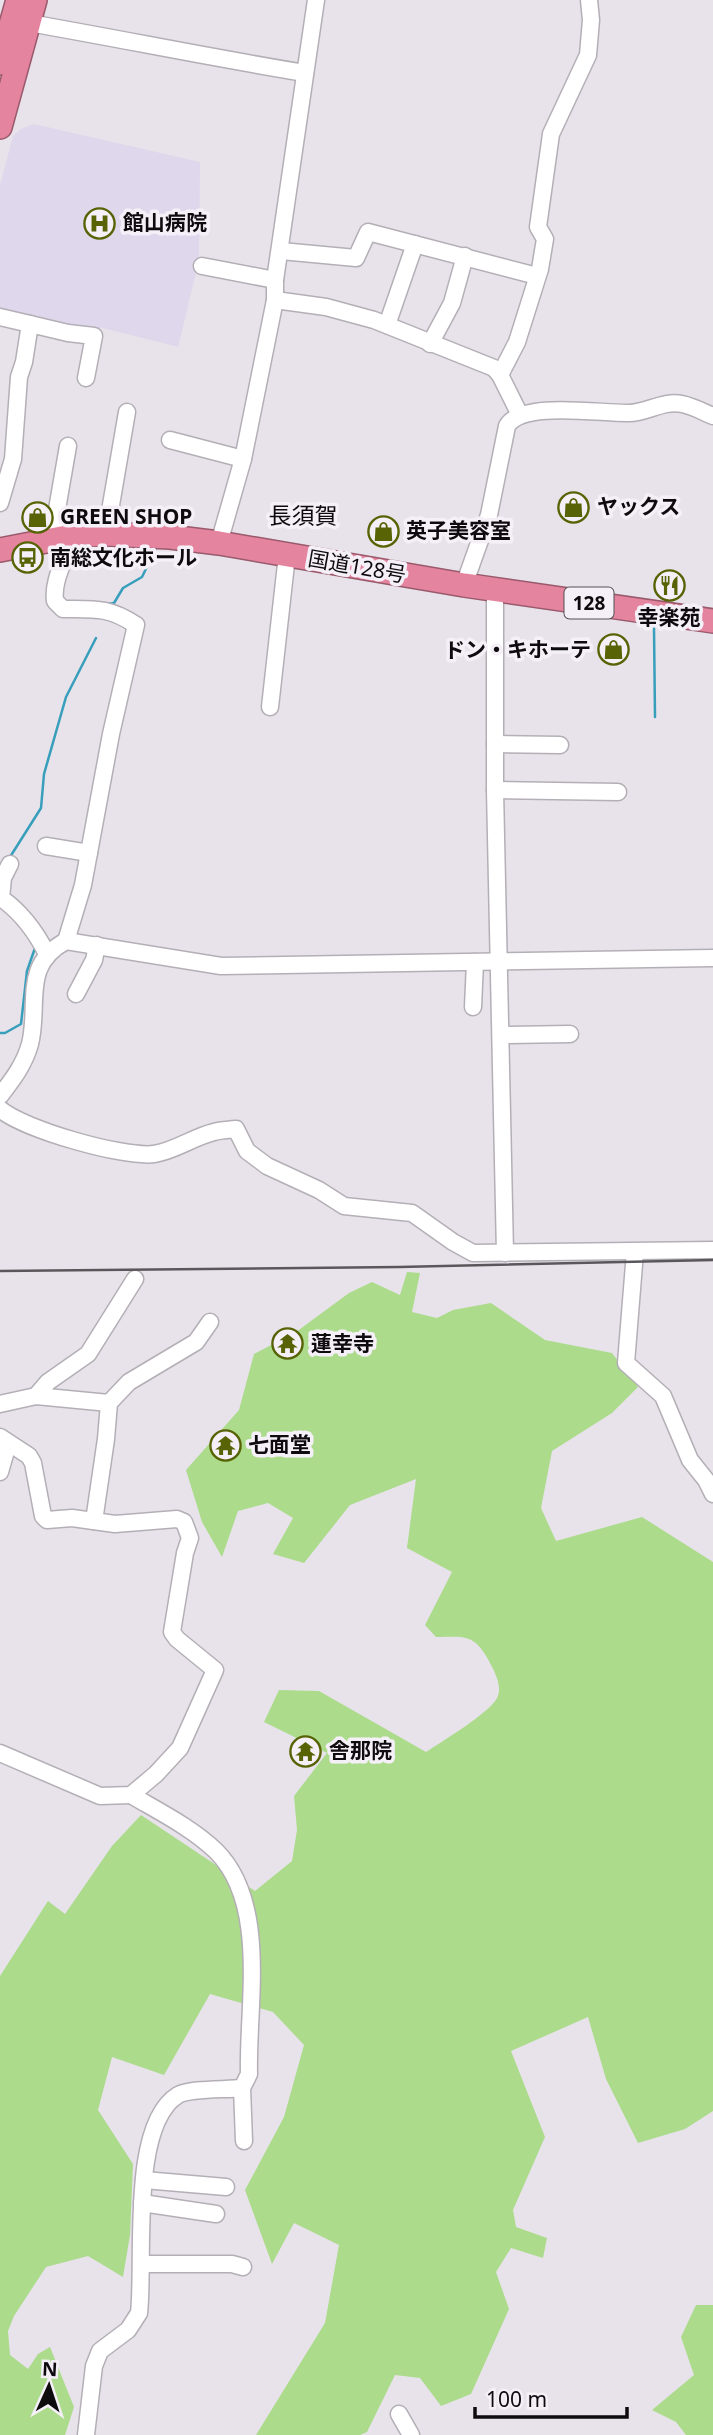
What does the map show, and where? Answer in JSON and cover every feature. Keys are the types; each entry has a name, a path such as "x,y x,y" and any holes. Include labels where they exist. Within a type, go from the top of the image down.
{"highway":[{"path":"0,63 18,0"},
{"path":"0,127 35,0"},
{"name":"国道128号","path":"0,550 62,537 139,535 219,543 464,585 713,621"}],"street":[{"path":"219,543 243,459 275,300 275,280 316,0"},
{"path":"500,375 517,342 537,276 545,239 538,227 551,134 588,55 591,20 589,0"},
{"path":"29,23 305,73"},
{"path":"281,251 356,258 368,232 537,276"},
{"path":"387,325 415,244"},
{"path":"430,344 452,303 465,256"},
{"path":"202,266 275,280"},
{"path":"275,300 326,307 387,325 494,368 520,415"},
{"path":"0,317 68,333 94,336 86,378"},
{"path":"0,503 13,459 19,377 30,324"},
{"path":"464,585 487,523 507,426 511,419 520,415 572,409 631,413 669,403 683,404 713,416"},
{"path":"106,534 127,412"},
{"path":"170,440 243,459"},
{"path":"0,1096 22,1067 30,1042 35,978 47,954 66,941 83,886 111,734 136,625 118,613 92,608 63,609 55,601 53,587 68,553 62,537 68,446"},
{"path":"270,707 287,555"},
{"path":"495,589 495,790 505,1253"},
{"path":"495,744 560,745"},
{"path":"495,790 618,792"},
{"path":"46,846 89,853"},
{"path":"10,864 4,878 1,898 20,914 47,954"},
{"path":"66,941 221,966 713,958"},
{"path":"76,994 94,960 97,944"},
{"path":"473,1007 475,962"},
{"path":"501,1035 570,1034"},
{"path":"0,1109 41,1130 132,1154 155,1154 213,1132 236,1129 247,1151 262,1162 313,1186 344,1206 412,1213 473,1253 713,1251"},
{"path":"635,1252 626,1363 663,1396 690,1460 711,1484"},
{"path":"36,1396 48,1382 88,1354 135,1279"},
{"path":"94,1521 109,1403 130,1382 197,1342 210,1322"},
{"path":"1,1406 36,1396 109,1403"},
{"path":"0,1472 4,1440 29,1456 33,1463 43,1516 47,1520 72,1518 115,1524 177,1519 184,1522 190,1538 172,1632 215,1670 180,1748 156,1774 131,1795"},
{"path":"0,1753 100,1796 131,1795 183,1826 216,1852 231,1871 244,1900 251,1945 249,2074 242,2088 244,2141"},
{"path":"86,2435 94,2366 100,2351 128,2330 139,2313 142,2203 148,2147 155,2126 164,2110 177,2096 187,2092 242,2088"},
{"path":"144,2180 226,2187"},
{"path":"142,2203 216,2214"},
{"path":"142,2264 232,2264 243,2267"},
{"path":"399,2414 411,2435"}],"shaded area":[{"name":"館山病院","path":"34,124 200,162 199,261 178,347 102,328 70,331 0,311 0,185 13,136 21,129"}],"green space":[{"path":"407,1272 420,1273 412,1312 437,1318 453,1310 491,1303 545,1340 612,1353 638,1387 612,1413 552,1451 541,1508 556,1541 642,1517 713,1562 713,2111 685,2129 638,2143 606,2079 588,2017 511,2051 545,2137 513,2210 516,2227 547,2238 543,2258 511,2248 496,2272 509,2309 471,2394 441,2406 420,2378 395,2375 367,2432 360,2435 256,2435 325,2323 339,2245 294,2223 272,2264 245,2190 284,2117 304,2045 273,2012 210,1994 164,2075 112,2057 98,2110 133,2164 130,2235 123,2277 88,2256 46,2267 14,2316 8,2331 10,2355 28,2369 38,2354 50,2347 74,2407 65,2435 0,2435 0,1976 48,1901 65,1914 112,1846 141,1815 255,1891 292,1861 297,1830 294,1796 327,1753 264,1722 279,1690 319,1691 426,1752 477,1718 498,1696 497,1678 478,1645 467,1638 436,1637 425,1625 452,1572 407,1548 416,1479 350,1505 304,1563 273,1554 293,1518 268,1503 238,1511 222,1557 202,1522 186,1470 239,1410 254,1354 296,1332 349,1293 372,1282 400,1295"},
{"path":"696,2305 713,2305 713,2435 686,2435 676,2422 652,2410 694,2375 681,2337"}],"waterway":[{"path":"108,604 114,603 123,588 142,577 157,546"},
{"path":"654,628 655,717"},
{"path":"10,857 41,808 44,774 66,697 96,638"},
{"path":"0,1033 21,1024 27,971 35,948 33,944"}],"railway":[{"path":"0,1271 399,1267 713,1260"}],"place":[{"name":"館山病院","path":"100,223"},
{"name":"ヤックス","path":"574,507"},
{"name":"GREEN SHOP","path":"37,517"},
{"name":"英子美容室","path":"383,531"},
{"name":"南総文化ホール","path":"27,558"},
{"name":"幸楽苑","path":"669,586"},
{"name":"ドン・キホーテ","path":"614,650"},
{"name":"蓮幸寺","path":"288,1344"},
{"name":"七面堂","path":"225,1445"},
{"name":"舎那院","path":"306,1751"}],"district":[{"name":"長須賀","path":"303,516"}]}
